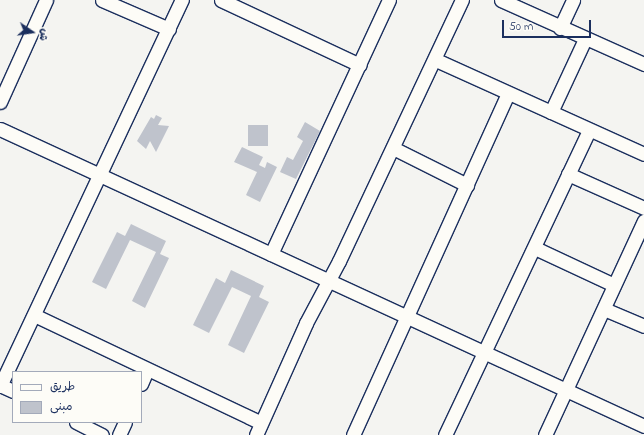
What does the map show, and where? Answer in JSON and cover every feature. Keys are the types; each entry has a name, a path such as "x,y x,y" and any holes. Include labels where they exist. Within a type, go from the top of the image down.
{"street":[{"path":"0,102 46,0"},
{"path":"102,0 169,29"},
{"path":"12,391 0,386 182,0"},
{"path":"222,0 360,65"},
{"path":"271,254 389,0"},
{"path":"256,435 327,280 339,260 436,60 462,0"},
{"path":"501,0 560,28 644,64"},
{"path":"560,28 573,0"},
{"path":"551,112 585,39"},
{"path":"436,60 644,154"},
{"path":"353,435 408,318 508,93"},
{"path":"0,130 408,318 484,351 644,426"},
{"path":"445,435 484,351 535,248 589,130"},
{"path":"393,148 467,185"},
{"path":"568,174 644,208"},
{"path":"545,435 644,221"},
{"path":"535,248 614,285"},
{"path":"604,309 644,326"},
{"path":"34,315 261,423"},
{"path":"142,382 147,370"},
{"path":"78,423 102,435"},
{"path":"119,435 125,423"}],"building":[{"path":"156,115 162,118 158,125 169,126 156,152 150,141 146,149 137,141 151,117 154,119"},
{"path":"305,122 320,131 296,179 280,172 287,157 293,160 303,141 297,137"},
{"path":"248,125 268,125 268,146 248,146"},
{"path":"242,147 263,157 259,165 265,168 267,162 277,167 260,202 246,195 257,172 234,162"},
{"path":"131,224 166,241 160,254 169,258 145,308 132,301 156,252 130,240 106,289 92,282 117,232 125,236"},
{"path":"231,270 264,286 259,297 269,302 244,353 228,345 251,296 232,287 209,333 193,325 216,278 225,283"}]}
